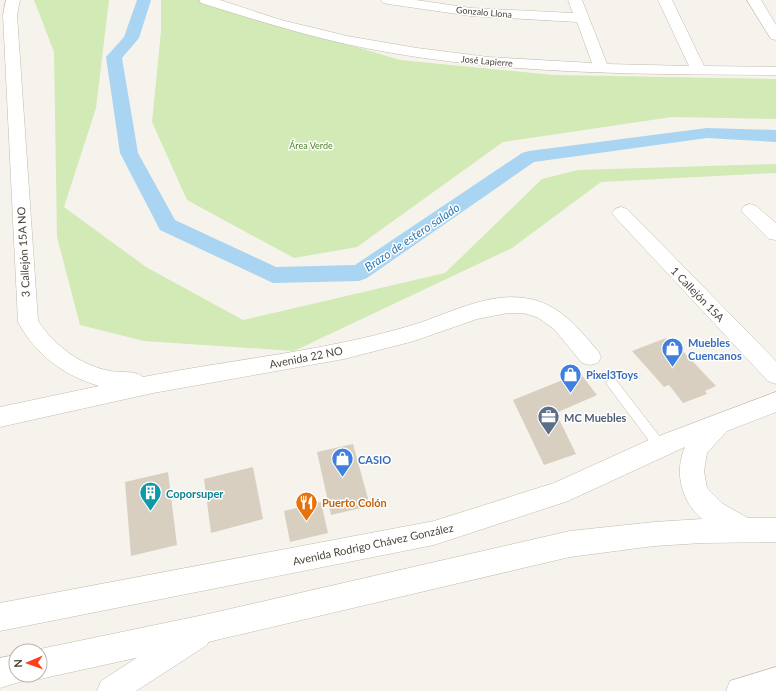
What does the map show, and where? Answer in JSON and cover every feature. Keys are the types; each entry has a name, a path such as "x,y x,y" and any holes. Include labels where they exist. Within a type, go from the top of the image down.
{"street":[{"name":"José Lapierre","path":"206,0 252,17 295,28 381,47 472,60 602,69 776,71"},
{"name":"Gonzalo Llona","path":"388,0 472,12 582,18"},
{"path":"575,0 602,69"},
{"path":"665,0 698,70"},
{"path":"754,0 776,36"},
{"name":"3 Callejón 15A NO","path":"8,13 28,322 44,344 66,362 98,377 121,382 173,380"},
{"path":"750,210 776,234"},
{"name":"1 Callejón 15A","path":"621,213 776,375"},
{"name":"Avenida 22 NO","path":"0,417 173,380 286,361 399,337 484,310 507,305 523,305 542,309 557,318 590,357"},
{"name":"Avenida Rodrigo Chávez González","path":"0,617 434,533 559,493 660,446 719,425 776,402"},
{"path":"719,425 706,435 696,451 692,472 694,488 703,504 714,514 746,531"},
{"path":"48,662 208,628 570,544 654,534 776,530"},
{"path":"111,691 208,628"},
{"path":"740,691 776,681"}],"lane":[{"path":"612,384 660,446"}],"green space":[{"path":"34,0 109,0 96,108 64,207 146,267 243,320 445,273 542,179 578,170 776,164 776,173 601,182 512,248 294,351 144,341 80,325 57,237 54,52"},
{"name":"Área Verde","path":"161,0 201,0 400,60 554,75 776,79 776,119 672,117 503,142 357,247 294,258 187,200 152,122 161,31"}],"building":[{"name":"Muebles Cuencanos","path":"666,338 679,347 716,386 705,391 707,394 683,403 669,385 664,387 632,351"},
{"path":"580,373 597,395 556,413 576,454 544,465 513,400"},
{"name":"CASIO","path":"353,444 370,506 331,515 317,452"},
{"path":"253,467 263,519 211,533 204,479"},
{"name":"Coporsuper","path":"168,472 177,545 131,556 125,482"},
{"name":"Puerto Colón","path":"321,502 328,533 290,542 284,511"}],"waterway":[{"name":"Brazo de estero salado","path":"144,0 131,38 114,57 129,153 167,225 273,275 359,273 529,157 707,133 776,136"}],"place":[{"name":"Muebles Cuencanos","path":"673,368"},
{"name":"Pixel3Toys","path":"570,394"},
{"name":"MC Muebles","path":"548,436"},
{"name":"CASIO","path":"343,478"},
{"name":"Coporsuper","path":"150,512"},
{"name":"Puerto Colón","path":"306,522"}]}
